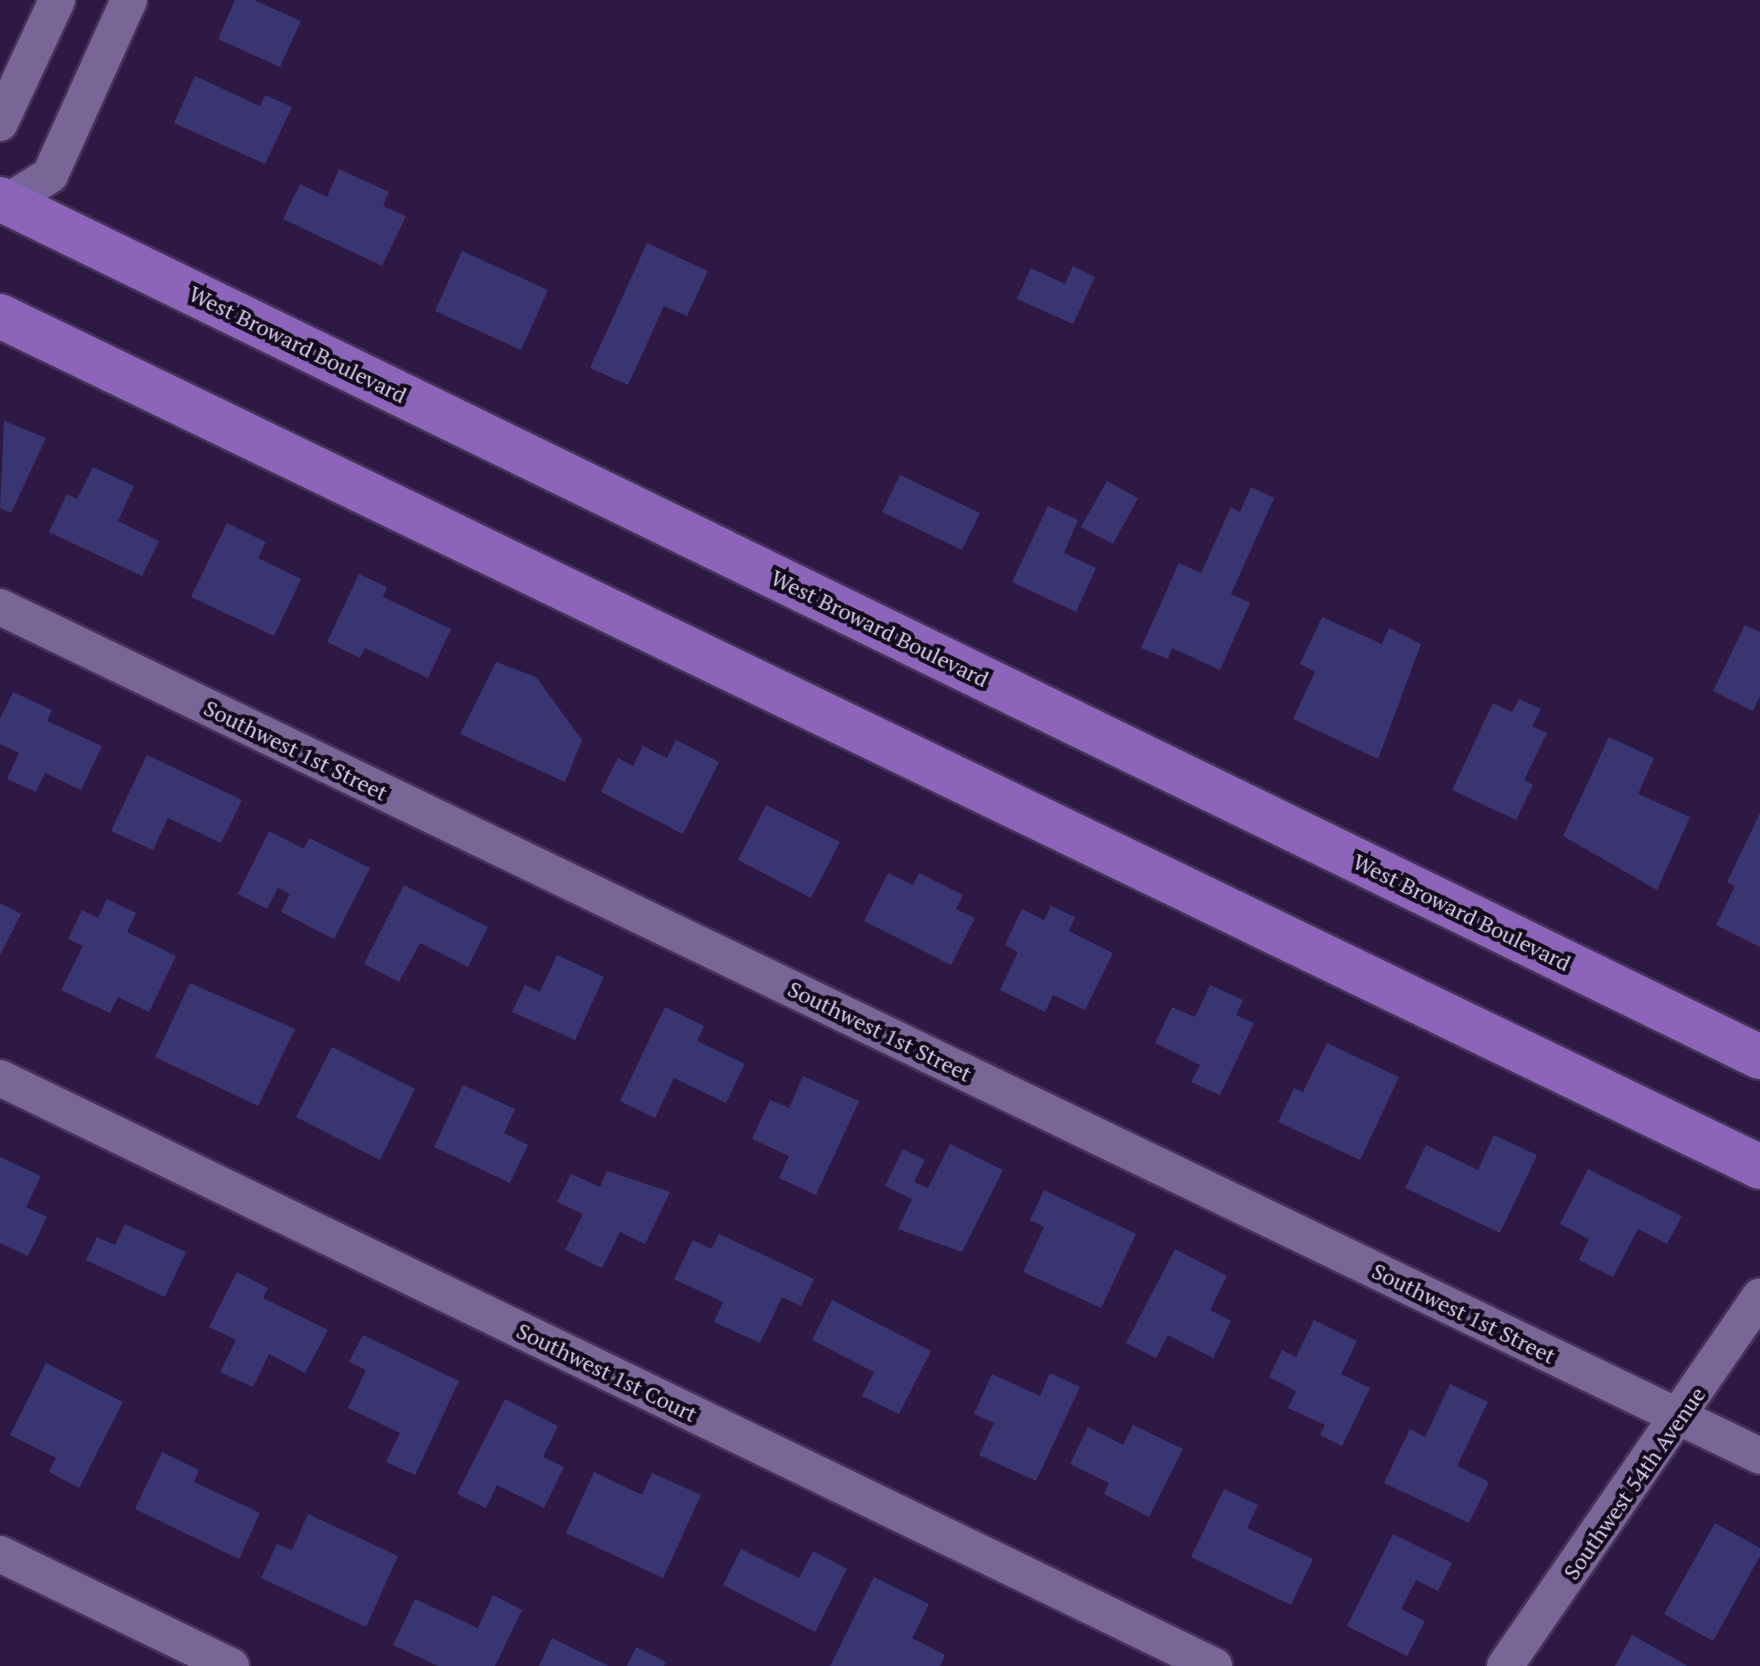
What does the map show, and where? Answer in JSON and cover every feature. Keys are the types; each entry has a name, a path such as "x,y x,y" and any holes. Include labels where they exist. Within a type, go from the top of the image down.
{"main road":[{"name":"West Broward Boulevard","path":"2,202 1760,1057"},
{"path":"0,316 1760,1167"}],"street":[{"path":"0,123 57,0"},
{"path":"2,202 50,175 129,0"},
{"name":"Southwest 1st Street","path":"0,607 1760,1456"},
{"name":"Southwest 1st Court","path":"0,1078 1214,1666"},
{"name":"Southwest 54th Avenue","path":"1505,1666 1682,1418 1760,1296"},
{"path":"0,1554 231,1666"}],"building":[{"path":"235,0 254,0 301,21 280,67 218,39"},
{"path":"195,76 260,106 265,95 292,107 265,164 174,123"},
{"path":"339,169 389,192 383,206 406,216 382,266 283,219 300,184 327,197"},
{"path":"647,243 708,271 687,316 664,306 628,385 590,368"},
{"path":"462,251 548,290 521,350 435,311"},
{"path":"1073,266 1095,277 1073,324 1017,299 1031,268 1065,284"},
{"path":"4,421 46,438 11,513 0,508"},
{"path":"93,467 134,486 118,521 159,541 142,576 49,532 67,494 77,499"},
{"path":"900,475 980,513 962,550 882,512"},
{"path":"1107,481 1138,498 1113,544 1081,527"},
{"path":"1251,487 1274,498 1231,594 1250,603 1220,670 1172,648 1168,659 1141,648 1179,563 1201,573 1231,507 1240,512"},
{"path":"1048,506 1078,520 1064,553 1096,568 1076,612 1012,582"},
{"path":"227,523 266,542 258,558 301,579 274,636 191,597"},
{"path":"359,574 387,587 383,597 451,629 428,678 365,648 360,658 327,642"},
{"path":"1322,617 1382,644 1389,628 1421,644 1378,759 1293,719 1315,672 1300,664"},
{"path":"1745,625 1760,632 1760,696 1753,711 1713,691"},
{"path":"496,662 536,677 582,740 565,782 460,734"},
{"path":"13,692 52,710 47,721 102,746 81,790 45,773 36,792 7,779 19,753 0,744 0,719"},
{"path":"1519,699 1541,709 1532,726 1547,733 1524,780 1533,785 1516,820 1452,790 1493,703 1512,712"},
{"path":"1609,737 1654,758 1638,794 1690,817 1657,890 1563,836"},
{"path":"676,740 719,762 683,834 601,792 618,758 633,766 643,746 667,758"},
{"path":"147,755 242,800 221,843 168,818 153,850 111,831"},
{"path":"766,805 840,842 811,898 738,860"},
{"path":"1760,813 1760,947 1716,925 1735,886 1727,882"},
{"path":"269,831 304,849 309,838 370,868 334,939 281,912 290,894 278,888 267,909 238,894"},
{"path":"888,873 913,885 919,873 963,895 956,909 975,918 951,965 864,921"},
{"path":"404,885 488,927 468,967 420,943 399,982 364,964"},
{"path":"107,899 136,913 127,932 176,956 149,1012 118,997 110,1013 61,990 83,946 68,939 82,910 98,918"},
{"path":"0,903 21,914 0,955"},
{"path":"1051,906 1075,917 1069,931 1113,953 1085,1010 1053,995 1045,1012 1000,990 1018,952 1005,945 1022,909 1044,920"},
{"path":"557,955 604,977 575,1040 512,1012 525,985 540,992"},
{"path":"190,983 295,1029 258,1106 155,1057"},
{"path":"1210,985 1243,1000 1236,1015 1254,1023 1220,1095 1191,1082 1200,1065 1155,1043 1172,1007 1195,1017"},
{"path":"665,1007 704,1026 697,1041 745,1064 726,1103 674,1078 655,1118 620,1101"},
{"path":"1327,1043 1399,1077 1360,1160 1278,1122 1294,1088 1303,1092"},
{"path":"332,1047 415,1089 380,1160 296,1117"},
{"path":"803,1076 859,1101 816,1195 779,1178 789,1156 752,1139 770,1100 789,1108"},
{"path":"463,1085 515,1109 504,1133 528,1145 510,1183 434,1147"},
{"path":"1494,1135 1537,1155 1500,1233 1405,1188 1426,1145 1478,1170"},
{"path":"950,1144 1003,1170 962,1252 898,1229 912,1199 885,1186 903,1149 925,1160 914,1182 928,1188"},
{"path":"0,1157 41,1176 26,1207 47,1217 28,1256 0,1243"},
{"path":"1588,1169 1682,1216 1667,1244 1638,1229 1613,1277 1579,1260 1589,1239 1560,1224"},
{"path":"607,1171 670,1192 645,1244 620,1232 602,1268 565,1250 583,1214 557,1202 571,1174 600,1187"},
{"path":"1044,1190 1136,1234 1101,1308 1023,1272 1044,1227 1030,1220"},
{"path":"125,1224 186,1252 165,1297 86,1260 97,1237 115,1245"},
{"path":"719,1234 814,1279 801,1306 782,1297 760,1343 714,1322 723,1302 674,1279 693,1240 711,1249"},
{"path":"1175,1249 1227,1276 1210,1310 1231,1321 1213,1358 1168,1335 1156,1358 1126,1343"},
{"path":"237,1272 268,1288 263,1298 328,1330 305,1373 269,1354 253,1387 220,1372 236,1340 209,1327"},
{"path":"832,1300 931,1351 899,1414 862,1396 874,1372 812,1340"},
{"path":"1314,1320 1357,1341 1341,1374 1370,1388 1342,1446 1320,1435 1325,1425 1288,1408 1296,1391 1269,1377 1282,1350 1296,1357"},
{"path":"363,1335 459,1381 415,1475 386,1462 400,1433 348,1408 366,1370 349,1362"},
{"path":"46,1363 123,1402 79,1488 49,1472 56,1458 10,1435"},
{"path":"1050,1373 1080,1387 1036,1481 979,1455 994,1423 974,1414 992,1374 1040,1396"},
{"path":"1450,1384 1488,1402 1457,1466 1489,1482 1469,1523 1384,1483 1410,1429 1425,1437"},
{"path":"505,1399 558,1426 543,1457 564,1467 544,1508 497,1485 486,1508 457,1494"},
{"path":"1133,1425 1183,1449 1149,1517 1104,1494 1109,1483 1070,1464 1088,1427 1123,1445"},
{"path":"162,1452 199,1470 194,1482 260,1513 239,1559 135,1509"},
{"path":"594,1472 642,1495 652,1473 701,1495 663,1578 566,1533"},
{"path":"1224,1489 1258,1505 1247,1528 1313,1559 1291,1605 1191,1557"},
{"path":"308,1514 398,1556 366,1627 261,1578 277,1544 292,1550"},
{"path":"1715,1523 1760,1548 1760,1556 1713,1641 1664,1614"},
{"path":"1393,1534 1452,1563 1438,1591 1416,1580 1401,1609 1425,1621 1407,1656 1347,1626"},
{"path":"741,1549 799,1578 813,1551 847,1569 815,1632 723,1585"},
{"path":"874,1577 929,1604 912,1638 945,1655 940,1666 830,1666"},
{"path":"493,1595 522,1610 495,1666 438,1666 393,1645 415,1599 478,1628"},
{"path":"1632,1635 1688,1666 1615,1666"},
{"path":"552,1638 609,1666 539,1666"},
{"path":"636,1647 666,1662 664,1666 627,1666"}]}
